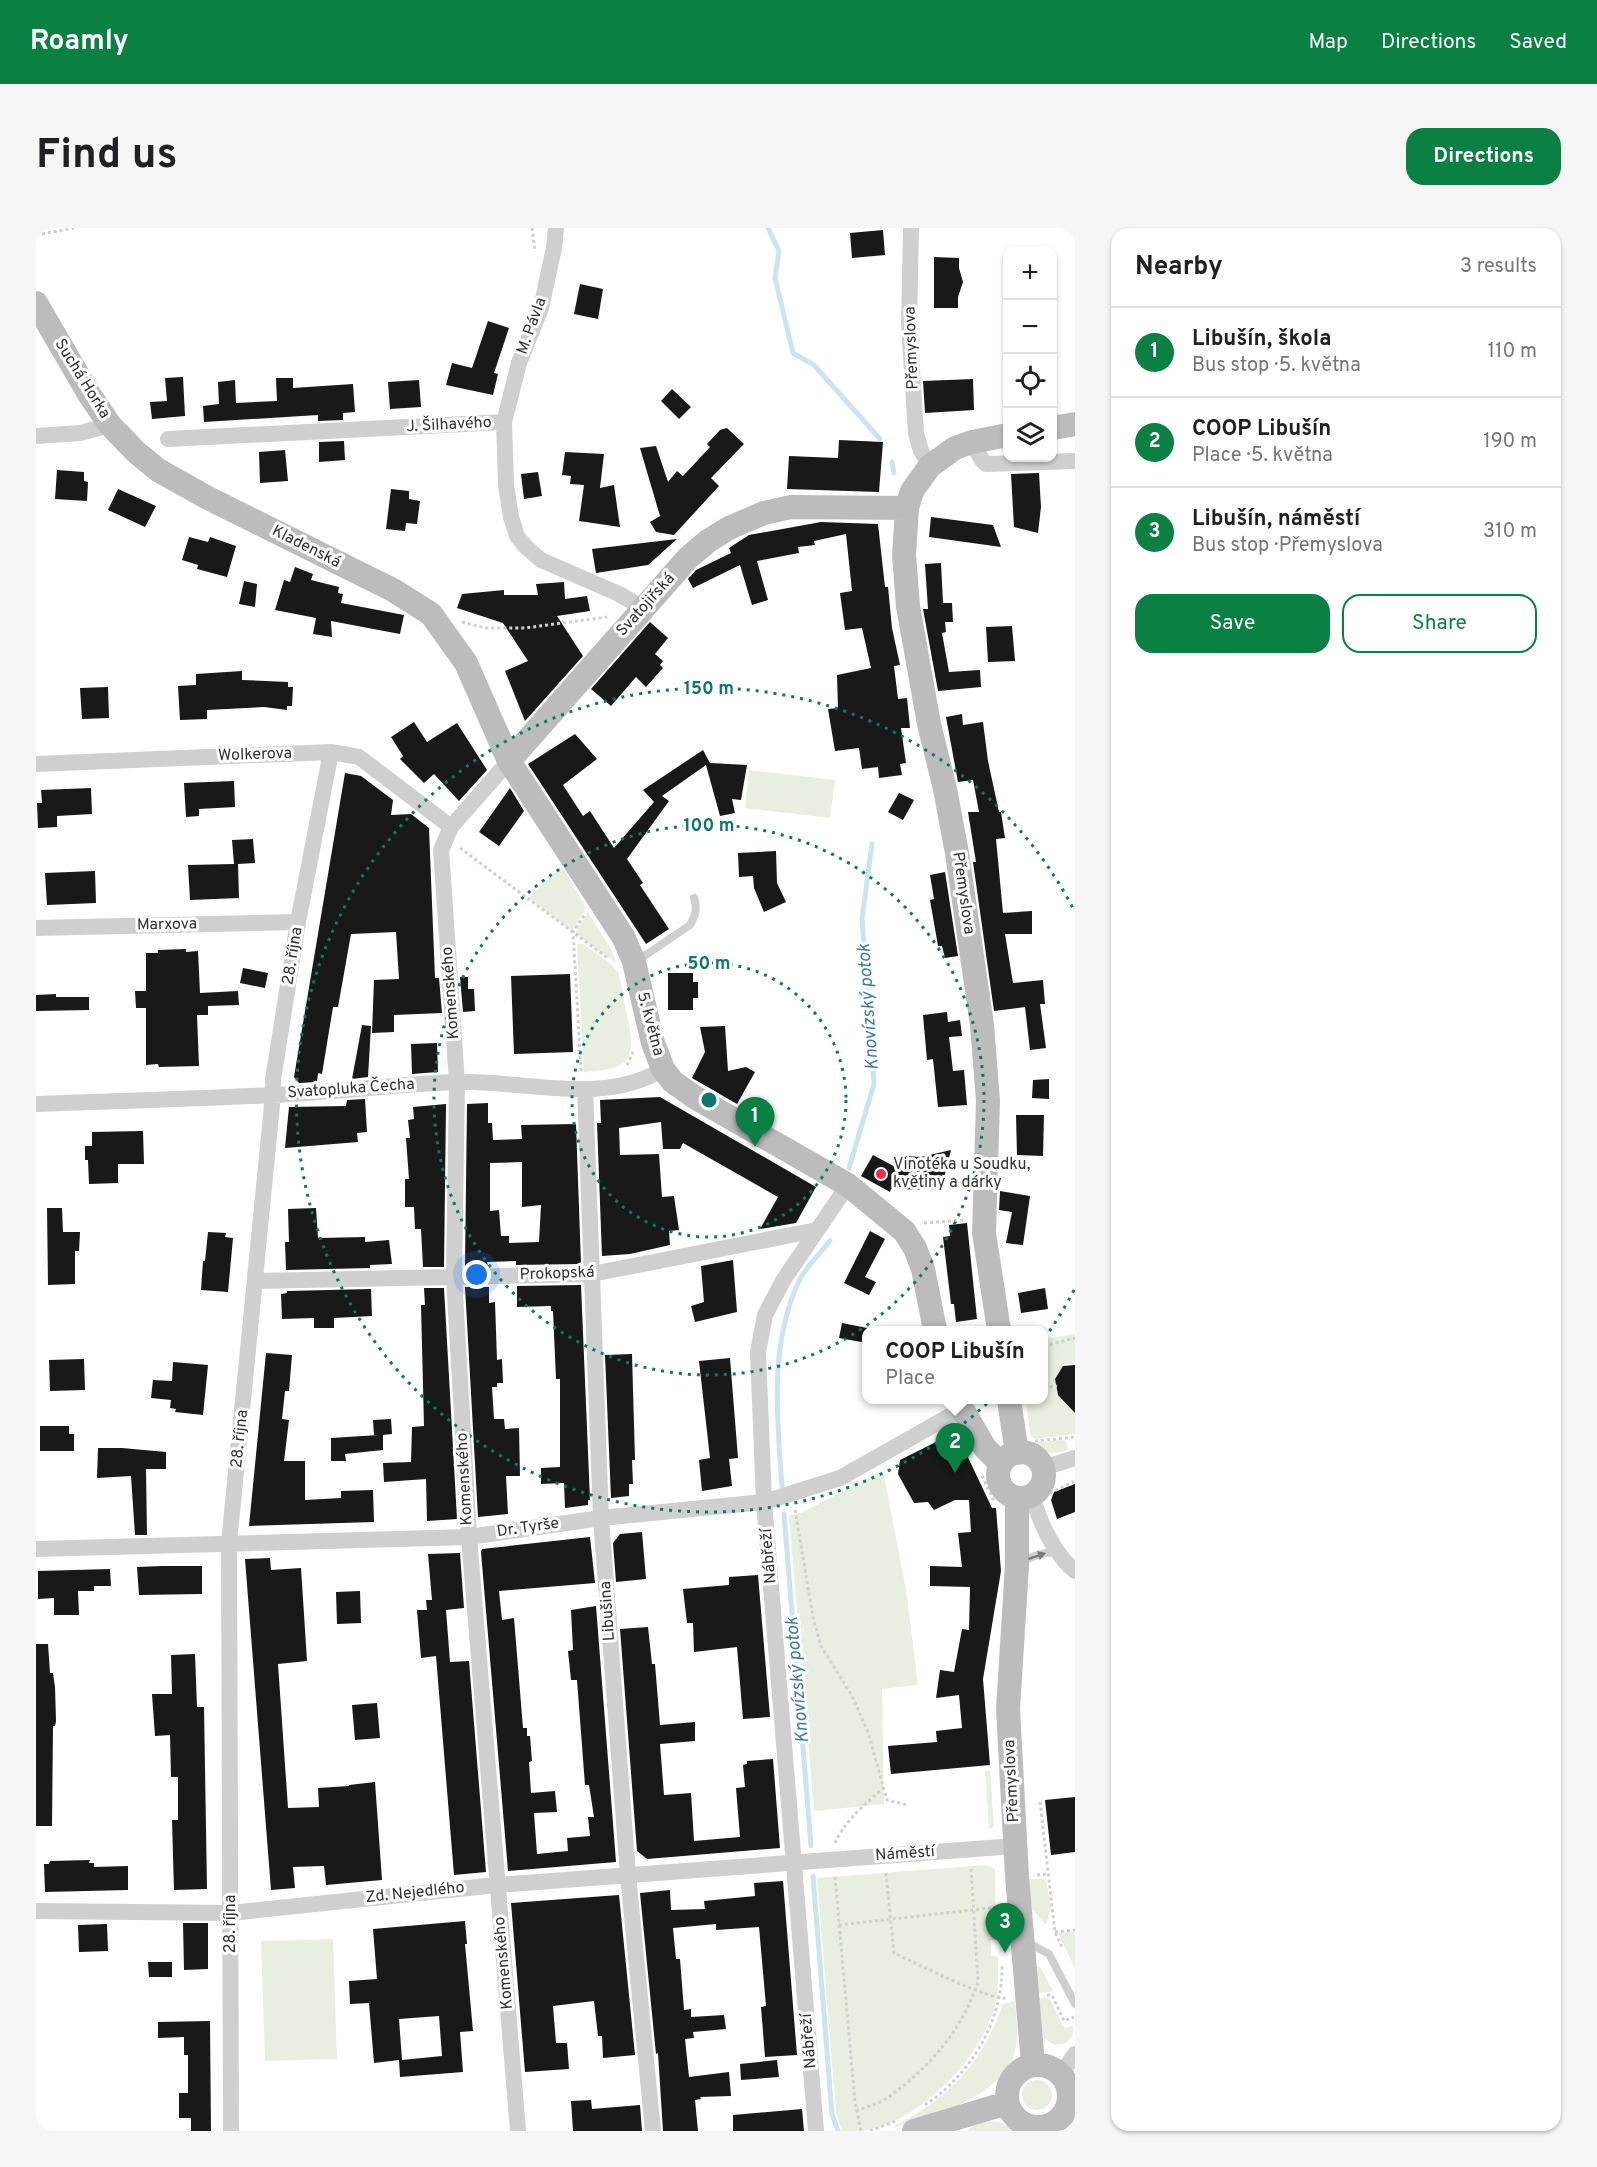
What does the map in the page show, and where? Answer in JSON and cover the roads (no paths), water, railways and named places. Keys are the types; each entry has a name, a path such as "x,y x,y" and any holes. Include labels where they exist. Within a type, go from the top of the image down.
{"street":[{"name":"M. Pávla","path":"504,422 519,363 541,308 556,228"},
{"name":"Přemyslova","path":"911,228 909,324 916,433 921,451 930,466"},
{"name":"Suchá Horka","path":"36,303 89,394 110,425"},
{"name":"J. Šilhavého","path":"168,439 504,422 506,484 511,518 517,536 542,560 619,594 643,608"},
{"path":"1057,427 1075,424"},
{"path":"36,435 80,434 110,425"},
{"name":"Kladenská","path":"110,425 136,452 158,470 206,497 393,590 431,614 466,663 509,761"},
{"name":"Přemyslova","path":"998,1326 989,1278 984,1219 987,1101 982,1025 957,853 945,789 929,724 908,606 904,555 907,508 920,478 930,466 955,448 1003,436"},
{"path":"972,442 986,464 1075,461"},
{"name":"Svatojiřská","path":"451,827 643,608 688,558 708,541 729,528 764,513 790,507 907,508"},
{"name":"Wolkerova","path":"36,764 331,752 358,757 451,827"},
{"name":"28. října","path":"231,2131 229,1543 256,1281 273,1080 298,922 331,752"},
{"name":"5. května","path":"509,761 624,938 634,962 653,1043 663,1069 673,1082 696,1098 848,1185 904,1231 915,1248 923,1269 934,1326"},
{"name":"Komenského","path":"451,827 441,850 456,1082 454,1277 468,1536 518,2131"},
{"name":"Marxova","path":"36,928 298,922"},
{"name":"Svatopluka Čecha","path":"36,1104 273,1095 456,1082 585,1089 630,1083 649,1078 663,1069"},
{"name":"Libušina","path":"585,1089 602,1518 628,1875 653,2131"},
{"name":"Nábřeží","path":"816,2131 764,1503 758,1352 765,1315 784,1279 848,1185"},
{"name":"Prokopská","path":"256,1281 591,1274 817,1230"},
{"path":"960,1404 985,1448 1033,1455 1043,1468 1075,1458"},
{"name":"Dr. Tyrše","path":"36,1549 468,1536 602,1518 764,1503 840,1478 960,1404"},
{"path":"1010,1404 1016,1452 998,1473 999,1483 1004,1491 1032,1498 1046,1532 1067,1564 1075,1570"},
{"name":"Přemyslova","path":"1033,2064 1022,1938 1008,1709 1017,1566 1032,1498 1042,1484 1043,1468"},
{"name":"Náměstí","path":"794,1863 1016,1846"},
{"name":"Zd. Nejedlého","path":"36,1911 231,1912 497,1885 794,1863"},
{"path":"1061,2074 1075,2054"},
{"path":"1033,2064 1045,2065 1061,2074 1069,2091 1071,2112 1043,2129 1020,2122 1012,2114 1007,2103 1007,2090 1012,2078 1021,2069 1033,2064"},
{"path":"910,2120 1007,2103"}],"lane":[{"path":"634,962 690,925 696,908 694,898"},
{"path":"1017,1566 1030,1557 1044,1552 1059,1552"},
{"path":"1022,1938 1049,1954 1075,2004"}],"waterway":[{"name":"Knovízský potok","path":"768,228 779,251 775,278 793,353 814,365 880,439"},
{"name":"Knovízský potok","path":"892,462 894,473"},
{"name":"Knovízský potok","path":"849,1168 874,1084 862,919 872,844"},
{"name":"Knovízský potok","path":"782,1486 777,1382 783,1331 789,1306 799,1281 809,1265 830,1241"},
{"name":"Knovízský potok","path":"784,1514 811,1846"},
{"name":"Knovízský potok","path":"813,1876 832,2114 838,2131"}],"place":[{"name":"Libušín, škola","path":"755,1147"},
{"name":"Vinotéka u Soudku, květiny a dárky","path":"881,1174"},
{"name":"COOP Libušín","path":"955,1473"},
{"name":"Libušín, náměstí","path":"1005,1953"}]}
